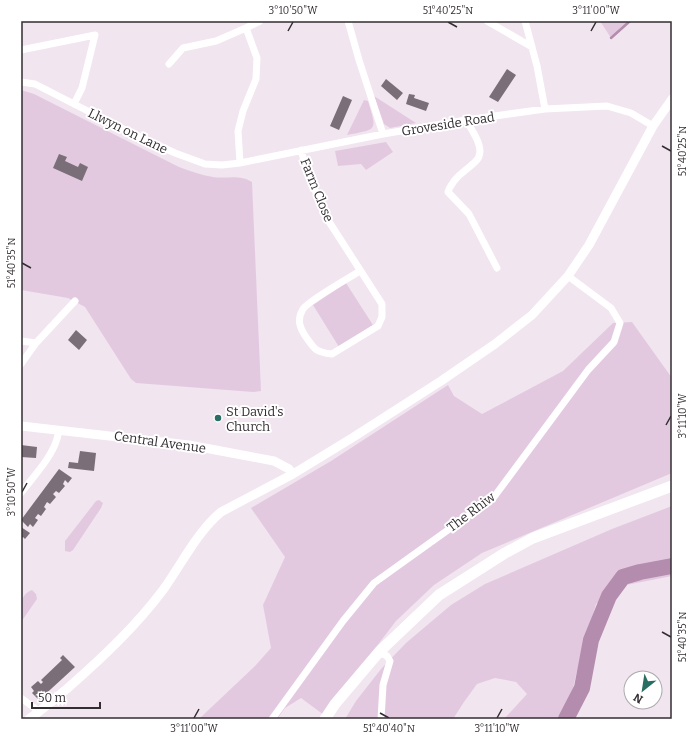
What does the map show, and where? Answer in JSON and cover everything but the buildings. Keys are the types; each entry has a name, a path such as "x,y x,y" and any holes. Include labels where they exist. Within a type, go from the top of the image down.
{"main road":[{"path":"325,719 335,704 378,652 439,595 505,553 533,538 672,486"}],"street":[{"path":"169,64 183,48 216,41 260,21"},
{"path":"348,21 383,134"},
{"path":"486,21 532,48"},
{"path":"525,21 537,66 545,109"},
{"path":"240,163 238,131 243,111 256,79 257,58 246,28"},
{"path":"21,50 95,35 82,88 74,104"},
{"name":"Llwyn on Lane","path":"21,82 35,84 119,128 175,153 206,164 222,165 240,163"},
{"path":"29,719 40,712 81,676 137,622 162,590 211,521 221,512 293,474 441,381 495,344 532,315 568,276 589,245 654,126 672,99"},
{"name":"Groveside Road","path":"240,163 383,134 545,109 607,106 631,112 654,126"},
{"path":"466,120 479,143 480,152 476,162 461,172 449,188 448,192 469,214 497,268"},
{"name":"Farm Close","path":"301,150 307,171 326,217 382,304 382,316 378,326 332,354 314,349 300,328 300,317 304,307 360,271"},
{"name":"The Rhiw","path":"272,719 343,621 374,583 494,497 588,370 614,342 620,322 611,308 568,276"},
{"path":"21,364 36,343 75,301"},
{"path":"21,341 36,343"},
{"name":"Central Avenue","path":"21,426 189,445 274,461 289,469 293,474"},
{"path":"21,493 52,452 58,440 59,430"},
{"path":"378,652 387,656 390,661 383,686 381,719"},
{"path":"21,698 40,712"}],"shaded area":[{"path":"600,21 630,21 611,38"},
{"path":"21,90 34,94 179,167 209,176 238,177 252,182 261,391 253,392 136,383 131,379 85,307 68,298 21,290"},
{"path":"374,96 416,123 390,128 384,124"},
{"path":"364,100 368,101 373,118 372,127 370,130 347,135"},
{"path":"386,142 393,152 366,170 361,164 338,166 335,151"},
{"path":"346,283 373,325 339,347 313,305"},
{"path":"632,322 672,378 672,473 482,553 434,585 396,621 324,715 301,698 285,708 277,719 199,719 255,666 271,648 263,605 285,557 251,508 331,461 448,385 454,396 482,414 563,371 613,323"},
{"path":"99,500 103,503 101,508 73,550 70,552 65,551 65,541 96,501"},
{"path":"672,506 672,576 626,585 596,604 573,688 558,719 504,719 527,694 516,682 495,678 477,684 453,719 345,719 356,701 381,669 406,643 451,605 485,584 612,529"},
{"path":"32,590 36,594 37,599 21,622 22,599 24,595"}],"waterway":[{"path":"611,38 630,21"},
{"path":"566,719 582,688 591,640 609,596 623,577 672,566"}],"place":[{"name":"St David's Church","path":"218,418"}]}
